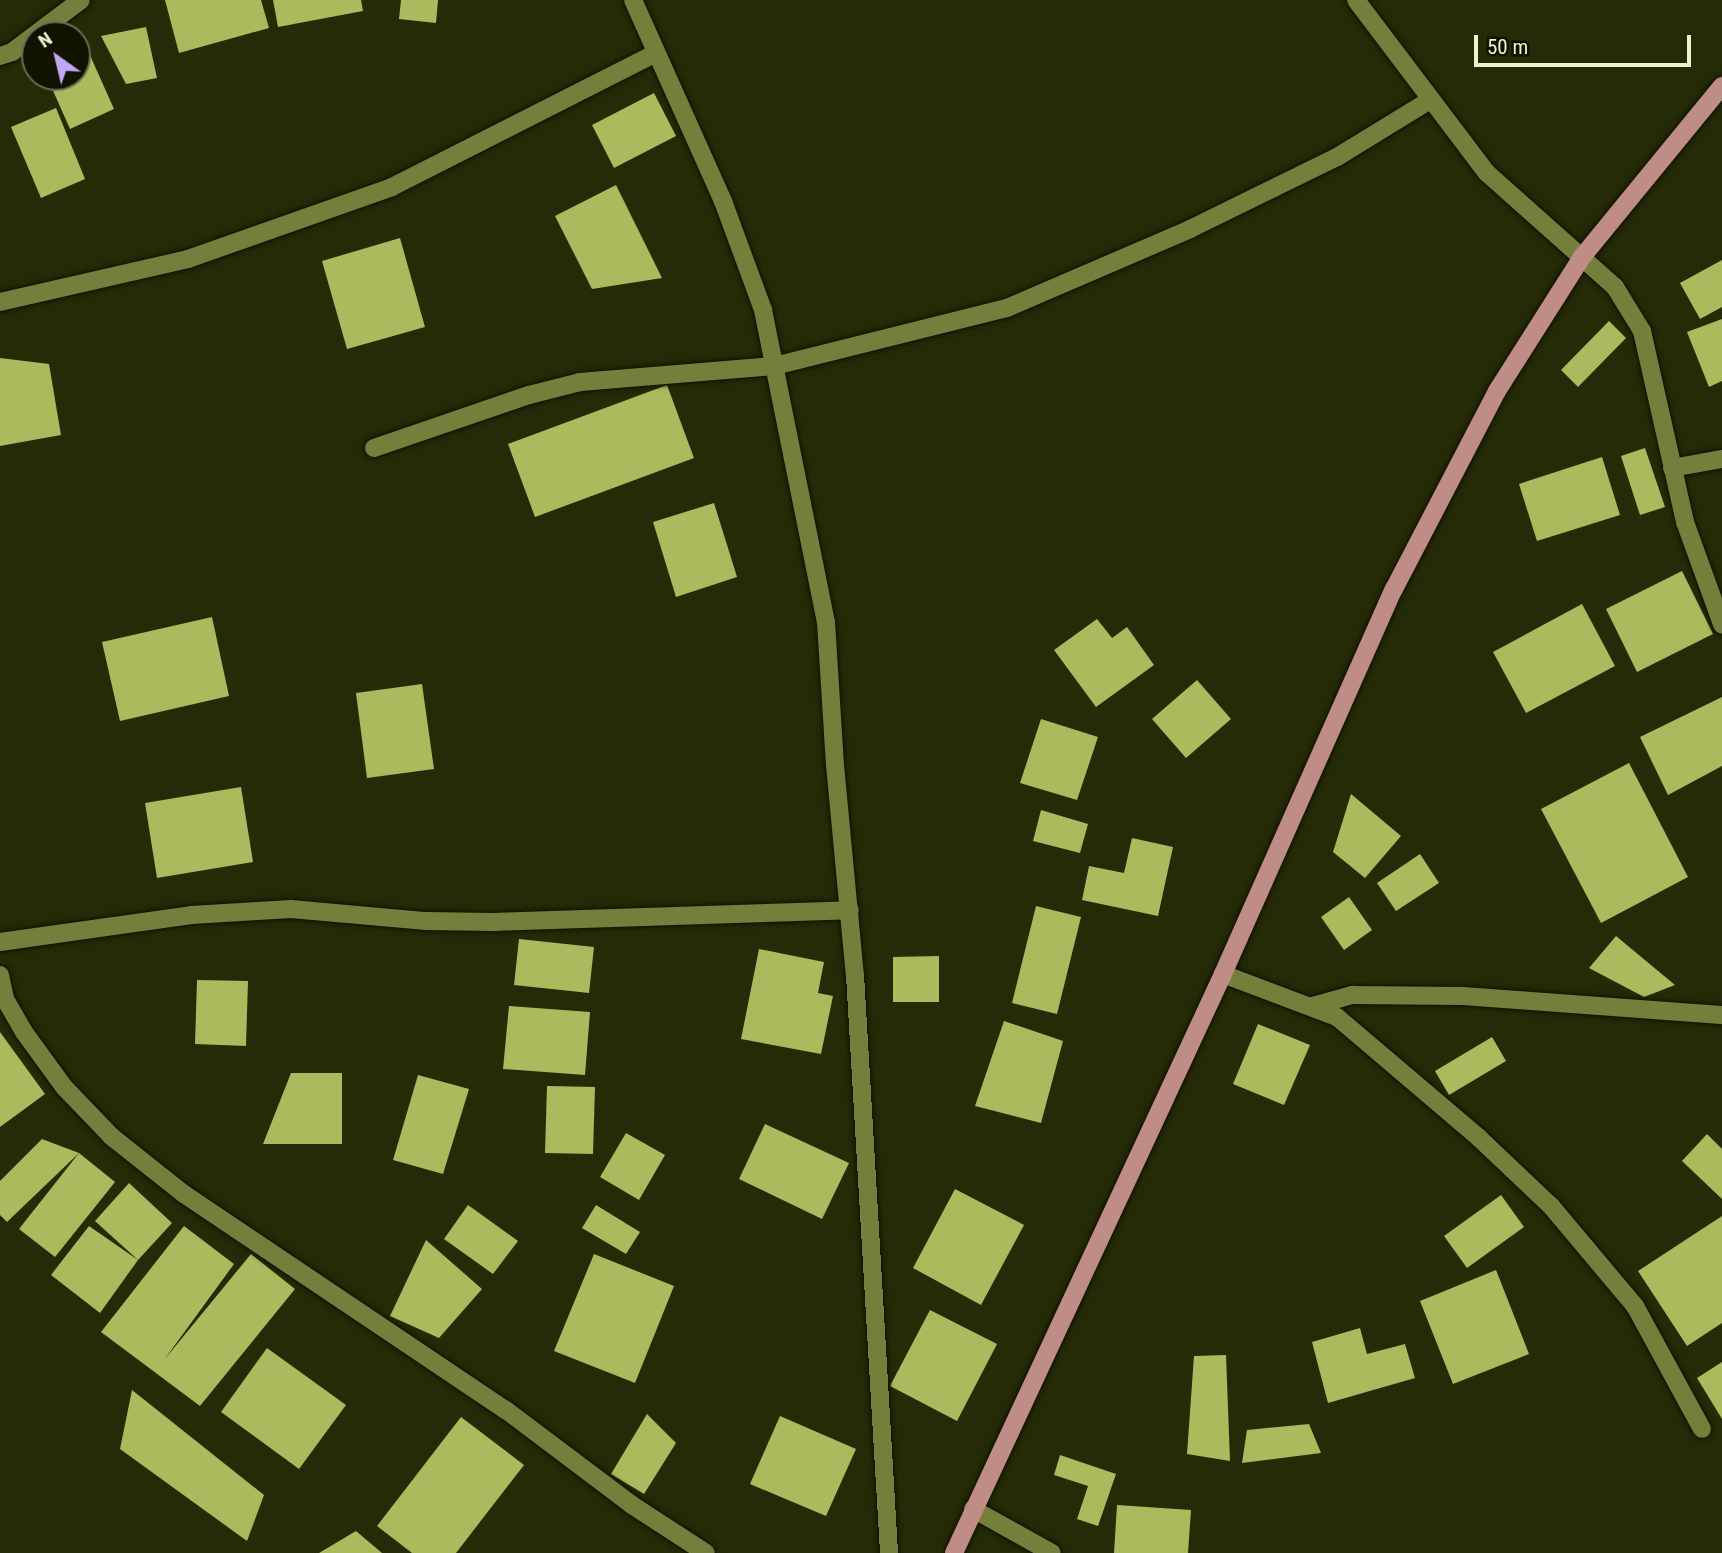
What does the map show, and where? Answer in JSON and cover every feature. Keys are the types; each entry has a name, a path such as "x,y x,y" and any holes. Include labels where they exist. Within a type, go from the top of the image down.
{"main road":[{"path":"954,1553 1223,974 1394,589 1497,391 1582,257 1722,86"}],"street":[{"path":"0,56 12,52 81,0"},
{"path":"633,0 723,201 763,310 827,622 835,765 850,910 889,1553"},
{"path":"1356,0 1487,173 1615,287 1642,331 1685,522 1722,624"},
{"path":"0,302 188,259 392,187 656,53"},
{"path":"374,448 529,395 580,382 774,366 1007,308 1190,229 1337,157 1430,100"},
{"path":"1672,468 1722,459"},
{"path":"0,942 191,915 291,909 426,920 493,922 850,910"},
{"path":"1223,974 1313,1006 1346,1025 1479,1138 1551,1206 1635,1306 1702,1429"},
{"path":"0,975 5,999 24,1032 64,1087 112,1137 184,1194 506,1410 632,1505 706,1553"},
{"path":"1313,1006 1352,995 1462,996 1722,1015"},
{"path":"973,1509 1052,1553"}],"building":[{"path":"165,0 261,0 269,28 179,53"},
{"path":"273,0 361,0 363,11 278,27"},
{"path":"401,0 438,0 436,23 399,19"},
{"path":"146,27 157,78 126,84 101,36"},
{"path":"91,57 114,109 70,129 53,91 91,91"},
{"path":"654,93 676,136 614,168 592,125"},
{"path":"56,108 85,179 41,198 11,127"},
{"path":"616,185 662,278 592,289 555,216"},
{"path":"400,238 425,327 347,349 322,261"},
{"path":"1722,260 1722,307 1700,319 1680,283"},
{"path":"1722,319 1722,381 1709,387 1687,332"},
{"path":"1609,321 1626,338 1578,387 1561,370"},
{"path":"0,358 49,364 61,435 0,446"},
{"path":"667,385 694,458 535,517 508,444"},
{"path":"1645,448 1665,507 1640,515 1621,456"},
{"path":"1602,457 1620,515 1537,541 1519,484"},
{"path":"714,503 737,577 676,597 653,522"},
{"path":"1682,571 1713,634 1637,672 1606,609"},
{"path":"1582,604 1615,666 1526,713 1493,652"},
{"path":"212,617 229,696 120,721 102,642"},
{"path":"1097,619 1112,638 1127,627 1154,665 1096,707 1054,650"},
{"path":"1197,680 1231,719 1186,758 1152,719"},
{"path":"422,684 434,769 367,778 356,693"},
{"path":"1722,697 1722,766 1668,795 1640,737"},
{"path":"1041,719 1098,737 1077,800 1020,783"},
{"path":"1629,763 1688,877 1601,923 1541,809"},
{"path":"241,787 253,862 157,878 145,803"},
{"path":"1351,794 1401,836 1365,878 1333,852"},
{"path":"1041,810 1088,824 1080,853 1033,841"},
{"path":"1132,838 1173,847 1158,916 1082,900 1089,866 1124,873"},
{"path":"1420,854 1439,883 1396,911 1377,883"},
{"path":"1349,897 1372,930 1344,950 1321,917"},
{"path":"1036,906 1081,917 1057,1014 1012,1003"},
{"path":"1616,936 1675,985 1644,997 1589,968"},
{"path":"519,939 594,947 589,993 514,985"},
{"path":"759,949 824,962 818,993 833,996 821,1054 741,1039"},
{"path":"939,956 939,1002 893,1002 893,957"},
{"path":"197,980 248,981 246,1046 195,1044"},
{"path":"509,1006 590,1012 585,1075 503,1069"},
{"path":"1004,1021 1063,1041 1041,1123 975,1106"},
{"path":"1258,1024 1310,1045 1284,1105 1233,1084"},
{"path":"0,1032 45,1094 0,1127"},
{"path":"1492,1037 1506,1061 1449,1095 1435,1071"},
{"path":"291,1073 342,1073 342,1144 263,1144"},
{"path":"418,1075 469,1089 443,1174 393,1160"},
{"path":"547,1086 595,1087 593,1154 545,1153"},
{"path":"765,1124 849,1163 822,1219 739,1179"},
{"path":"626,1133 665,1155 639,1200 600,1177"},
{"path":"1707,1134 1722,1149 1722,1199 1682,1161"},
{"path":"42,1139 79,1153 7,1222 0,1215 0,1181"},
{"path":"79,1153 115,1182 55,1257 19,1229"},
{"path":"129,1183 172,1223 138,1260 95,1221"},
{"path":"955,1189 1024,1225 981,1305 913,1268"},
{"path":"1501,1195 1524,1227 1467,1268 1444,1236"},
{"path":"468,1205 518,1241 493,1274 444,1239"},
{"path":"596,1205 640,1232 626,1254 582,1228"},
{"path":"1722,1216 1722,1323 1687,1346 1638,1271"},
{"path":"89,1226 138,1260 100,1313 51,1275"},
{"path":"184,1226 234,1264 164,1360 251,1254 295,1289 200,1406 101,1332"},
{"path":"426,1240 482,1289 439,1338 390,1316"},
{"path":"594,1254 674,1286 635,1383 554,1351"},
{"path":"1496,1270 1529,1354 1453,1384 1420,1301"},
{"path":"930,1310 997,1344 957,1421 890,1386"},
{"path":"1360,1328 1367,1354 1405,1344 1415,1378 1328,1403 1312,1342"},
{"path":"267,1348 346,1405 299,1469 221,1412"},
{"path":"1226,1355 1230,1461 1187,1454 1194,1356"},
{"path":"1722,1362 1722,1419 1697,1378"},
{"path":"132,1390 264,1495 247,1541 120,1449"},
{"path":"647,1414 676,1443 644,1494 611,1474"},
{"path":"780,1416 856,1449 826,1516 750,1484"},
{"path":"461,1417 524,1465 456,1553 412,1553 377,1526"},
{"path":"1309,1424 1321,1453 1242,1463 1247,1430"},
{"path":"1060,1455 1116,1474 1098,1526 1077,1519 1088,1486 1054,1475"},
{"path":"1117,1505 1191,1510 1188,1553 1114,1553"},
{"path":"356,1531 382,1553 319,1553"}]}
